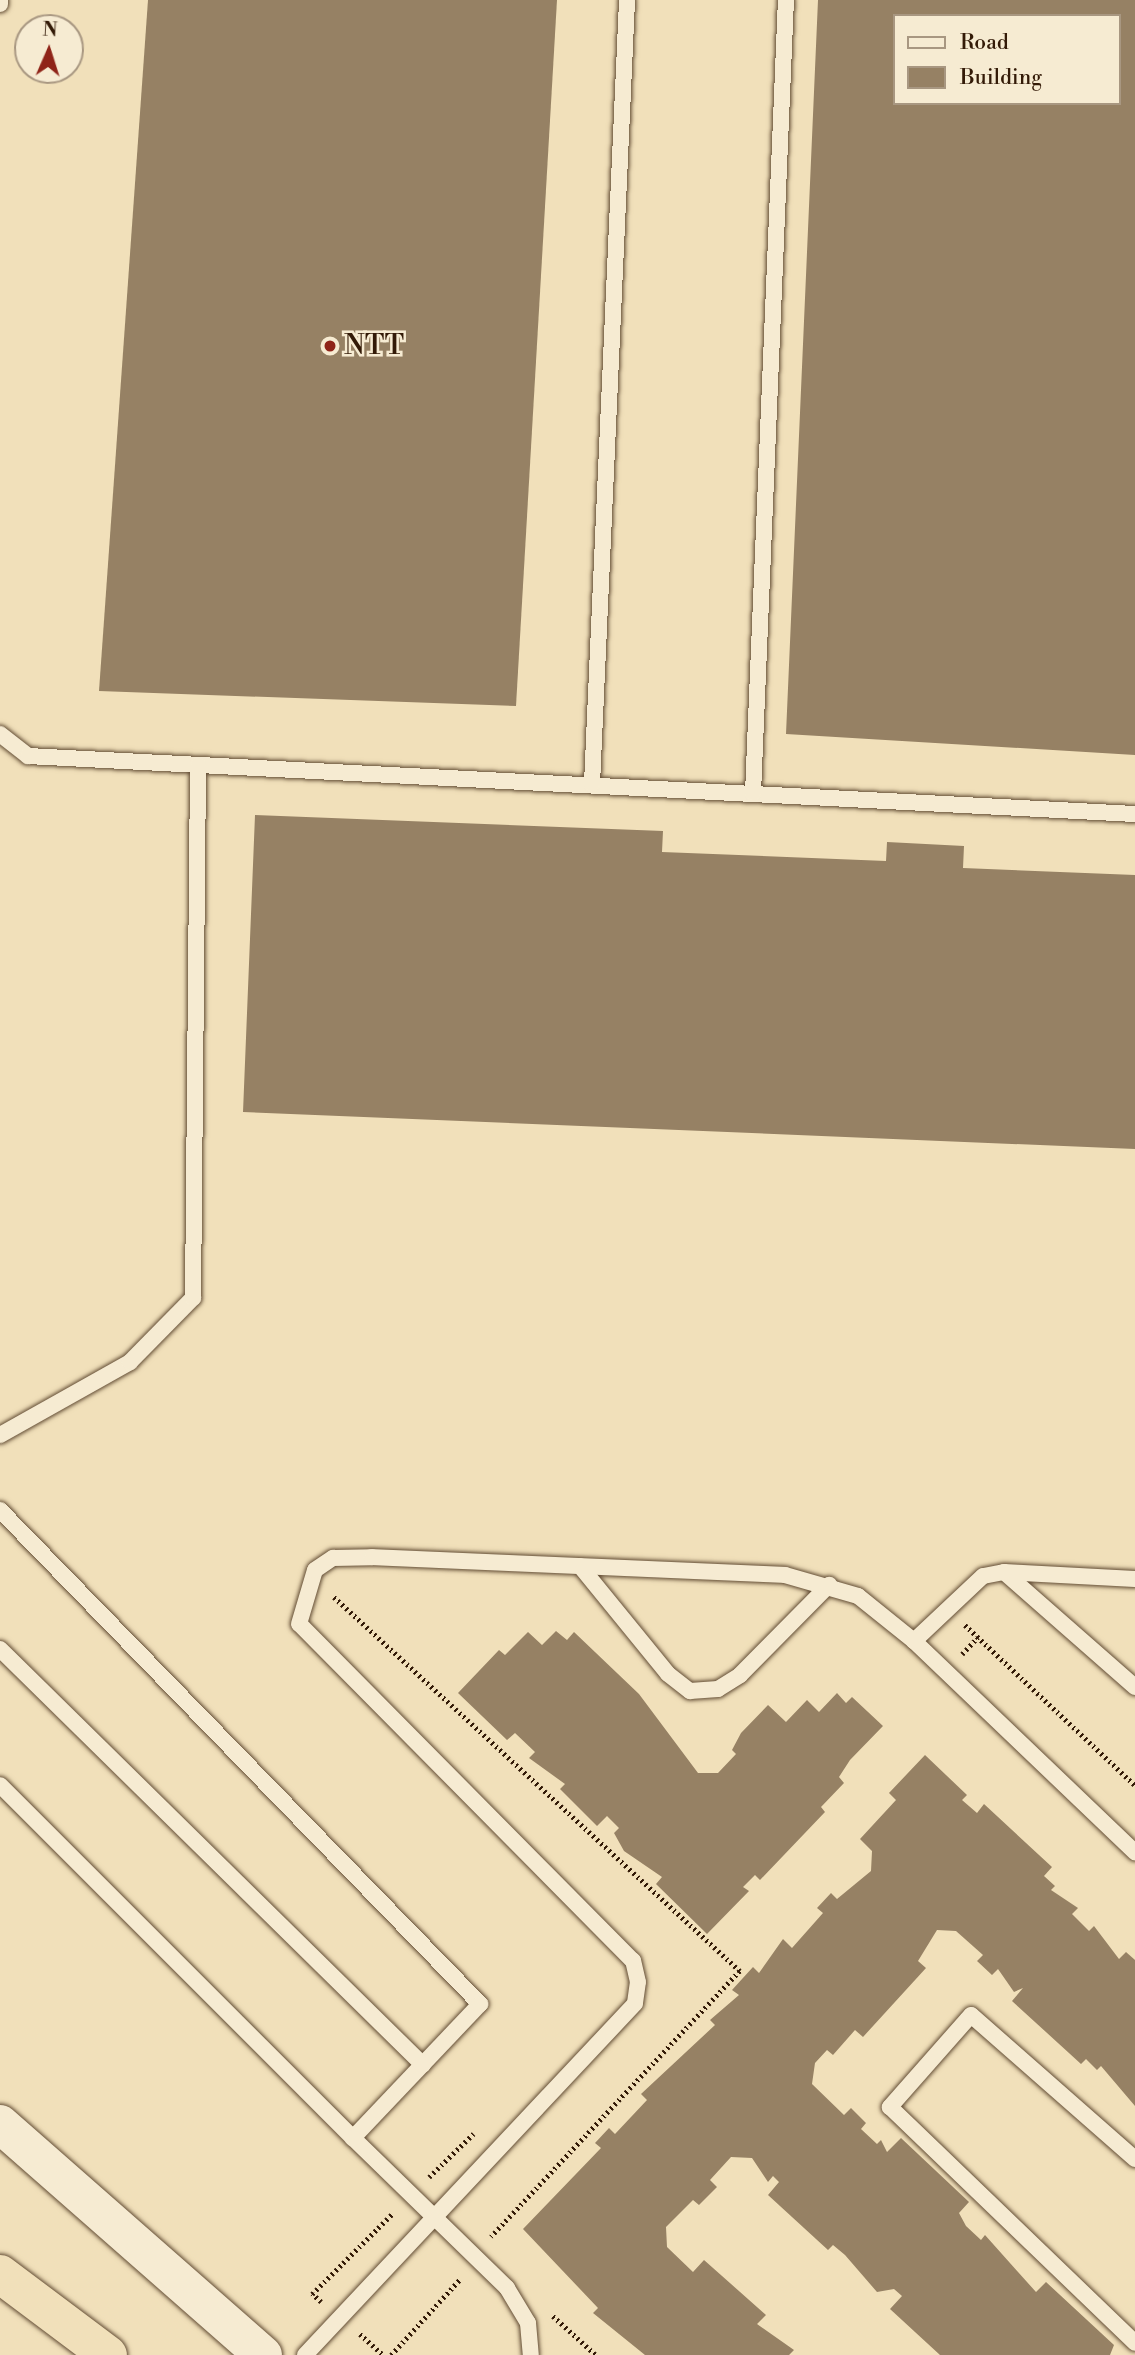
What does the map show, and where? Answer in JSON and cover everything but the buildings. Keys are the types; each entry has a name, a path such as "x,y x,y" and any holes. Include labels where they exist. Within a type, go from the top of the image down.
{"highway":[{"path":"0,2274 108,2355"}],"main road":[{"path":"0,2124 263,2355"}],"lane":[{"path":"593,784 626,0"},
{"path":"753,793 786,0"},
{"path":"0,734 28,756 1135,814"},
{"path":"0,1435 130,1362 193,1298 198,765"},
{"path":"0,1510 480,2004 353,2138"},
{"path":"305,2355 635,2003 638,1982 633,1961 299,1624 302,1603 315,1570 333,1558 785,1575 829,1585 858,1596 914,1641 1135,1852"},
{"path":"580,1566 668,1674 690,1690 718,1689 740,1675 829,1585"},
{"path":"914,1641 984,1576 1004,1572 1135,1579"},
{"path":"1004,1572 1135,1687"},
{"path":"0,1649 422,2065"},
{"path":"0,1785 507,2288 528,2323 531,2355"},
{"path":"1135,2159 971,2015 890,2107 1135,2343"}],"path":[{"path":"302,1603 340,1596 740,1971 492,2235 478,2259 391,2355"},
{"path":"948,1608 1135,1785"}],"place":[{"name":"NTT","path":"330,346"}]}
